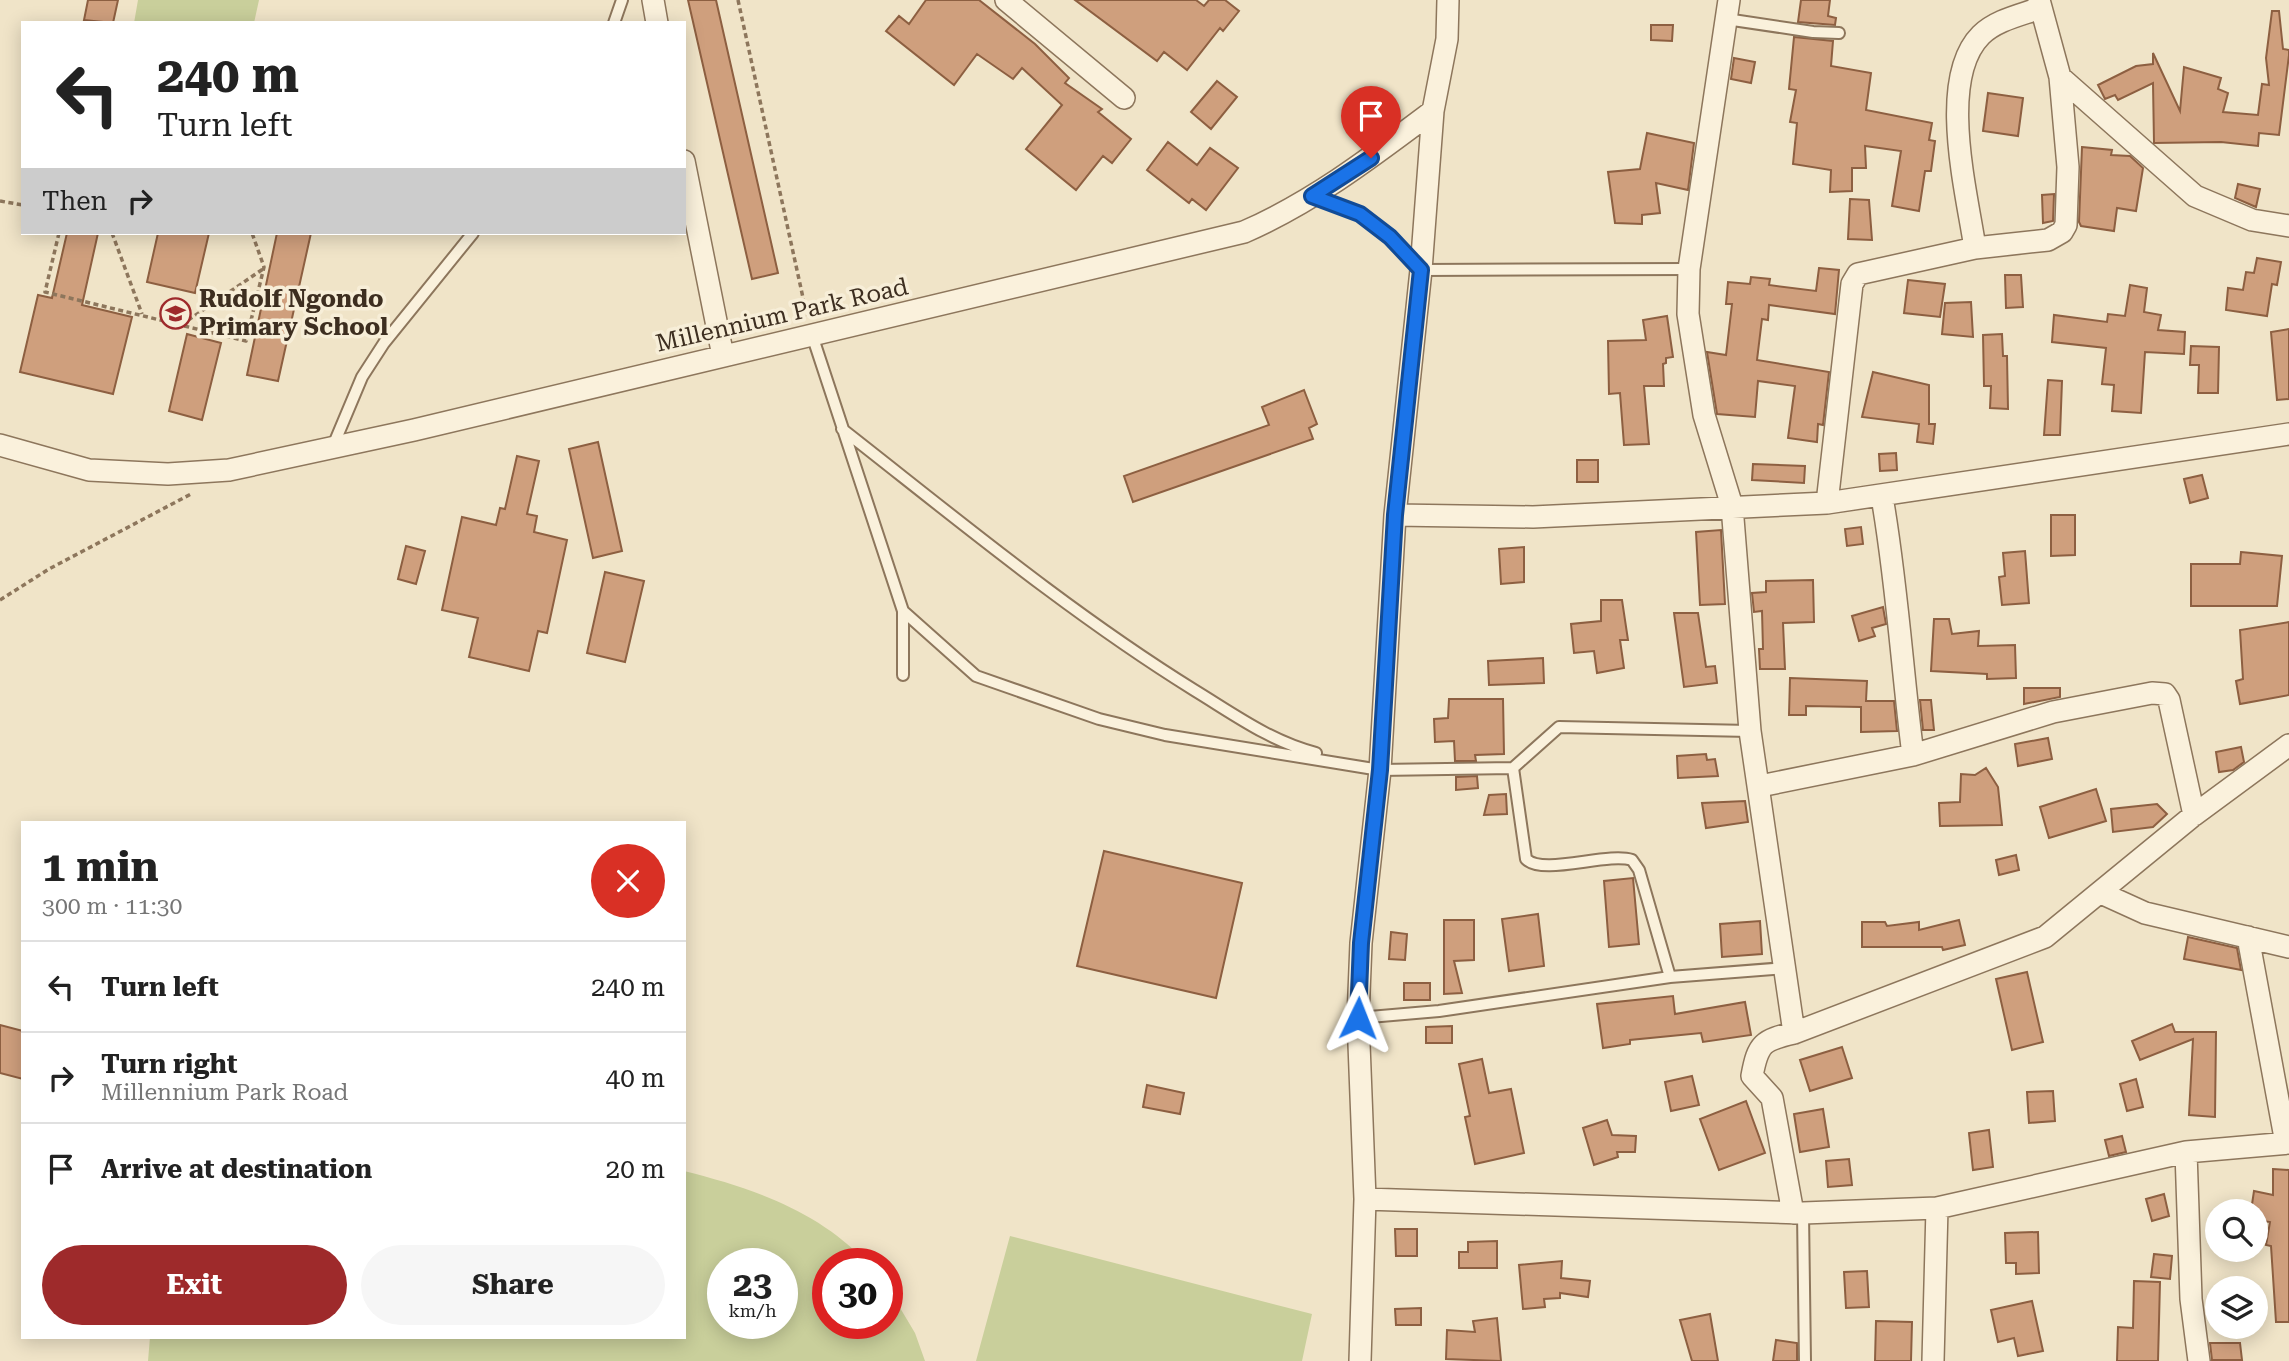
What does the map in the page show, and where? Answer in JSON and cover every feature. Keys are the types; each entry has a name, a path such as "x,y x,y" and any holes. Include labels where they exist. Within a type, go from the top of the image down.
{"street":[{"path":"653,0 657,21"},
{"path":"1006,0 1124,98"},
{"path":"1360,1361 1364,1199 1358,1018 1361,943 1380,770 1395,515 1421,270 1433,111 1447,39 1448,0"},
{"path":"1826,503 1854,278 1866,270 1975,248 2048,240 2062,232 2066,225 2068,167 2060,78 2039,4 1993,26 1981,35 1972,47 1959,90 1956,116 1975,248"},
{"path":"1727,10 1689,269 1689,314 1704,415 1732,506 1750,731 1794,1033"},
{"path":"2060,78 2195,196 2252,220 2289,226"},
{"name":"Millennium Park Road","path":"0,445 89,470 168,474 229,470 414,430 1196,246 1244,232 1276,218 1312,196 1433,111"},
{"path":"686,170 723,356"},
{"path":"1395,515 1533,517 1826,503 1882,497 2289,434"},
{"path":"1882,497 1894,563 1898,641 1913,755"},
{"path":"1760,786 1913,755 2053,712 2152,693 2165,694 2169,700 2194,815"},
{"path":"1798,1213 1772,1098 1752,1076 1760,1049 1767,1039 1794,1033 2024,948 2045,937 2194,815 2289,745"},
{"path":"2101,893 2145,913 2289,947"},
{"path":"1364,1199 1798,1213 1937,1208 2186,1152 2287,1143 2248,937"},
{"path":"2186,1152 2191,1299 2199,1361"},
{"path":"1933,1361 1937,1208"}],"lane":[{"path":"615,21 622,0"},
{"path":"1727,10 1813,32 1839,33"},
{"path":"1312,196 1360,214 1390,237 1421,270 1689,269"},
{"path":"333,446 362,377 384,343 471,235"},
{"path":"812,335 903,611 903,675"},
{"path":"842,429 1018,567 1144,659 1284,745 1380,770"},
{"path":"903,611 976,676 1099,719 1165,735 1380,770 1513,768 1559,727 1750,731"},
{"path":"1513,768 1526,859 1539,866 1619,858 1632,860 1639,870 1670,977"},
{"path":"1358,1018 1438,1011 1670,977 1785,968"},
{"path":"1798,1213 1805,1361"}],"path":[{"path":"738,0 812,335"},
{"path":"0,201 21,205"},
{"path":"59,235 45,292 247,341 264,267 253,235"},
{"path":"113,235 142,314"},
{"path":"181,325 264,267"},
{"path":"0,600 49,569 195,492"}],"green space":[{"path":"138,0 259,0 254,21 134,21"},
{"path":"686,1172 735,1185 783,1204 828,1229 851,1248 812,1248 812,1339 903,1339 903,1313 915,1333 925,1361 148,1361 150,1339 686,1339"},
{"path":"1010,1236 1312,1314 1302,1361 976,1361"}],"building":[{"path":"88,0 118,0 113,21 84,20"},
{"path":"688,0 716,0 778,273 752,279"},
{"path":"926,0 979,0 1035,44 1069,78 1065,83 1102,109 1098,112 1131,139 1112,163 1103,156 1076,190 1026,149 1062,105 1022,68 1013,79 977,54 954,85 886,31 899,16 909,24"},
{"path":"1075,0 1196,0 1204,6 1209,0 1225,0 1239,11 1223,31 1220,28 1187,70 1164,52 1157,61"},
{"path":"1801,0 1830,0 1828,16 1836,18 1835,25 1798,22"},
{"path":"2272,11 2279,11 2283,49 2289,50 2289,55 2279,135 2259,133 2258,146 2221,142 2154,143 2153,83 2118,100 2115,95 2105,99 2098,85 2136,66 2153,64 2153,53 2180,111 2184,67 2221,78 2218,89 2228,93 2223,112 2258,115 2262,84 2269,85 2266,58"},
{"path":"1651,25 1673,25 1672,41 1651,40"},
{"path":"1794,37 1833,41 1831,66 1871,73 1866,110 1932,123 1929,140 1935,141 1931,171 1925,171 1919,211 1892,206 1901,151 1865,146 1866,168 1852,168 1852,191 1830,192 1831,170 1793,164 1797,123 1790,122 1796,90 1789,89"},
{"path":"1734,58 1755,62 1751,83 1731,79"},
{"path":"1217,81 1237,97 1211,129 1191,112"},
{"path":"1988,93 2023,98 2018,136 1983,131"},
{"path":"1647,133 1694,143 1688,190 1656,183 1660,213 1642,215 1642,224 1615,223 1608,172 1640,169"},
{"path":"1168,142 1197,165 1210,148 1238,168 1206,210 1192,199 1189,203 1147,170"},
{"path":"2082,147 2112,150 2111,155 2130,156 2143,168 2136,211 2117,208 2114,231 2081,226 2079,222"},
{"path":"2238,184 2260,189 2256,207 2235,198"},
{"path":"2054,194 2053,221 2043,223 2042,195"},
{"path":"1850,199 1869,200 1872,240 1848,239"},
{"path":"67,235 98,235 82,305 132,317 113,394 20,372 38,295 52,298"},
{"path":"158,235 209,235 195,293 147,282"},
{"path":"277,235 311,235 278,381 247,375"},
{"path":"2257,258 2281,262 2277,285 2272,284 2267,316 2226,310 2228,288 2243,290 2246,272 2254,273"},
{"path":"1819,268 1839,270 1835,314 1769,305 1768,320 1762,319 1757,360 1829,372 1823,425 1818,424 1817,442 1788,438 1795,386 1758,381 1755,417 1717,414 1707,352 1726,355 1732,304 1726,304 1728,282 1750,284 1751,277 1770,279 1769,285 1816,291"},
{"path":"2005,275 2021,275 2023,307 2006,308"},
{"path":"1908,280 1945,284 1940,317 1904,313"},
{"path":"2130,285 2147,288 2144,312 2161,315 2158,330 2185,332 2184,354 2145,352 2141,413 2112,411 2114,385 2102,384 2106,348 2052,342 2054,315 2107,322 2108,314 2125,316"},
{"path":"1971,302 1973,337 1942,334 1945,303"},
{"path":"1667,316 1673,357 1666,358 1666,363 1663,364 1664,386 1644,386 1649,444 1624,445 1620,393 1609,394 1608,341 1646,340 1643,320"},
{"path":"2289,329 2289,399 2277,400 2271,332"},
{"path":"187,334 221,343 202,420 169,411"},
{"path":"2002,334 2003,356 2007,356 2008,409 1990,408 1991,386 1984,386 1983,335"},
{"path":"2191,346 2219,347 2218,393 2198,393 2199,365 2190,365"},
{"path":"1873,372 1929,385 1929,424 1935,424 1933,444 1917,442 1919,424 1862,417"},
{"path":"2048,380 2062,381 2060,435 2044,435"},
{"path":"1304,390 1317,424 1309,428 1313,439 1133,502 1124,476 1269,425 1262,407"},
{"path":"598,442 622,551 593,558 569,449"},
{"path":"1896,453 1897,470 1880,471 1879,454"},
{"path":"517,456 539,461 527,514 537,516 534,532 567,540 547,633 538,631 529,671 469,657 478,618 442,610 462,517 496,525 500,508 505,509"},
{"path":"1577,460 1598,460 1598,482 1577,482"},
{"path":"1753,464 1805,466 1804,483 1752,480"},
{"path":"2202,475 2208,498 2190,503 2184,479"},
{"path":"2051,515 2075,515 2075,555 2051,556"},
{"path":"1861,527 1863,544 1847,546 1845,529"},
{"path":"1721,530 1725,604 1700,605 1696,532"},
{"path":"406,546 425,551 416,584 398,579"},
{"path":"1524,547 1524,582 1501,584 1499,549"},
{"path":"2025,551 2029,603 2002,605 1999,577 2005,576 2003,553"},
{"path":"2241,552 2282,556 2277,606 2191,606 2191,564 2240,564"},
{"path":"605,572 644,581 625,662 587,653"},
{"path":"1813,580 1814,622 1783,623 1785,669 1760,669 1759,649 1763,649 1762,611 1754,612 1752,593 1766,592 1766,581"},
{"path":"1601,600 1622,600 1628,640 1620,640 1624,668 1597,673 1594,651 1574,653 1571,624 1601,621"},
{"path":"1883,607 1886,624 1872,628 1875,636 1859,641 1852,616"},
{"path":"1674,613 1698,613 1706,667 1715,666 1717,683 1684,687"},
{"path":"1934,619 1949,619 1952,634 1979,631 1978,646 2015,645 2016,678 1987,679 1987,674 1931,671"},
{"path":"2289,622 2289,695 2240,704 2236,681 2243,679 2240,630"},
{"path":"1543,658 1544,683 1489,685 1488,661"},
{"path":"1790,678 1867,681 1866,701 1894,701 1897,731 1861,732 1861,707 1806,706 1806,715 1789,715"},
{"path":"2024,688 2060,688 2060,697 2024,704"},
{"path":"1449,699 1503,699 1504,754 1475,755 1476,761 1455,761 1454,741 1435,742 1434,719 1448,718"},
{"path":"1920,700 1931,700 1934,730 1923,730"},
{"path":"2048,738 2052,759 2018,766 2015,744"},
{"path":"2241,747 2244,762 2233,770 2219,772 2216,752"},
{"path":"1706,754 1707,760 1715,759 1718,776 1678,778 1677,756"},
{"path":"1986,768 1998,787 2002,825 1940,826 1939,803 1960,802 1961,774 1975,775"},
{"path":"1477,776 1478,788 1456,790 1456,777"},
{"path":"2096,789 2106,821 2049,838 2040,807"},
{"path":"1506,794 1507,814 1484,815 1489,795"},
{"path":"1745,801 1748,822 1706,828 1702,803"},
{"path":"2157,804 2167,814 2153,827 2113,832 2111,809"},
{"path":"1104,851 1242,883 1216,998 1077,966"},
{"path":"2016,855 2019,870 1999,875 1996,860"},
{"path":"1633,878 1639,944 1609,947 1604,881"},
{"path":"1538,914 1544,966 1509,971 1502,919"},
{"path":"1444,920 1474,920 1474,960 1454,961 1462,993 1444,994"},
{"path":"1959,920 1965,945 1943,950 1942,947 1862,947 1862,922 1885,922 1887,926 1919,922 1919,930"},
{"path":"1760,921 1762,954 1722,957 1720,924"},
{"path":"1391,932 1407,934 1405,960 1389,959"},
{"path":"2188,937 2237,948 2241,970 2184,959"},
{"path":"2027,972 2043,1042 2012,1050 1996,979"},
{"path":"1404,983 1430,983 1430,1000 1404,1000"},
{"path":"1673,996 1675,1014 1745,1002 1751,1035 1703,1042 1701,1033 1630,1040 1630,1044 1603,1048 1597,1004"},
{"path":"2172,1024 2175,1032 2216,1032 2215,1117 2189,1115 2193,1039 2140,1060 2132,1041"},
{"path":"0,1025 21,1030 21,1078 0,1073"},
{"path":"1452,1026 1452,1043 1426,1043 1426,1027"},
{"path":"1842,1047 1852,1078 1810,1091 1800,1060"},
{"path":"1482,1059 1489,1093 1511,1089 1524,1153 1475,1164 1465,1117 1470,1116 1459,1064"},
{"path":"1692,1076 1699,1105 1671,1111 1665,1082"},
{"path":"2136,1079 2143,1107 2127,1111 2120,1084"},
{"path":"1147,1085 1184,1093 1180,1114 1143,1107"},
{"path":"2053,1091 2055,1121 2029,1123 2027,1092"},
{"path":"1746,1101 1765,1153 1719,1170 1700,1119"},
{"path":"1823,1109 1829,1147 1800,1152 1794,1114"},
{"path":"1607,1120 1612,1135 1636,1136 1635,1152 1617,1152 1618,1157 1594,1165 1583,1128"},
{"path":"1989,1130 1993,1167 1973,1170 1969,1133"},
{"path":"2122,1136 2126,1152 2109,1156 2105,1140"},
{"path":"1849,1159 1852,1185 1828,1187 1826,1161"},
{"path":"2273,1169 2289,1170 2289,1322 2276,1322 2271,1246 2268,1245 2268,1199 2253,1199 2254,1191 2273,1195"},
{"path":"2164,1194 2169,1216 2152,1221 2146,1199"},
{"path":"1395,1229 1417,1229 1417,1256 1396,1256"},
{"path":"2038,1232 2039,1273 2016,1274 2016,1263 2006,1263 2005,1233"},
{"path":"1497,1241 1497,1268 1459,1268 1459,1252 1468,1252 1468,1242"},
{"path":"2154,1254 2172,1256 2170,1279 2151,1277"},
{"path":"1562,1261 1561,1278 1590,1281 1588,1297 1560,1293 1560,1298 1544,1299 1545,1307 1523,1309 1519,1265"},
{"path":"1867,1271 1869,1307 1846,1308 1844,1272"},
{"path":"2134,1281 2160,1282 2158,1361 2117,1361 2118,1327 2133,1328"},
{"path":"2032,1301 2043,1351 2018,1356 2014,1338 1998,1342 1991,1310"},
{"path":"1421,1308 1421,1325 1396,1325 1395,1309"},
{"path":"1710,1314 1718,1361 1692,1361 1680,1320"},
{"path":"1497,1318 1501,1361 1446,1359 1447,1330 1475,1332 1473,1321"},
{"path":"1876,1321 1912,1322 1911,1361 1875,1361"},
{"path":"1776,1340 1797,1343 1797,1361 1773,1361"},
{"path":"2210,1343 2240,1343 2242,1360 2212,1360"}],"place":[{"name":"Rudolf Ngondo Primary School","path":"176,313"}],"route":[{"path":"1358,1018 1361,943 1380,770 1395,515 1421,270 1390,237 1360,214 1312,196 1371,158"}]}
